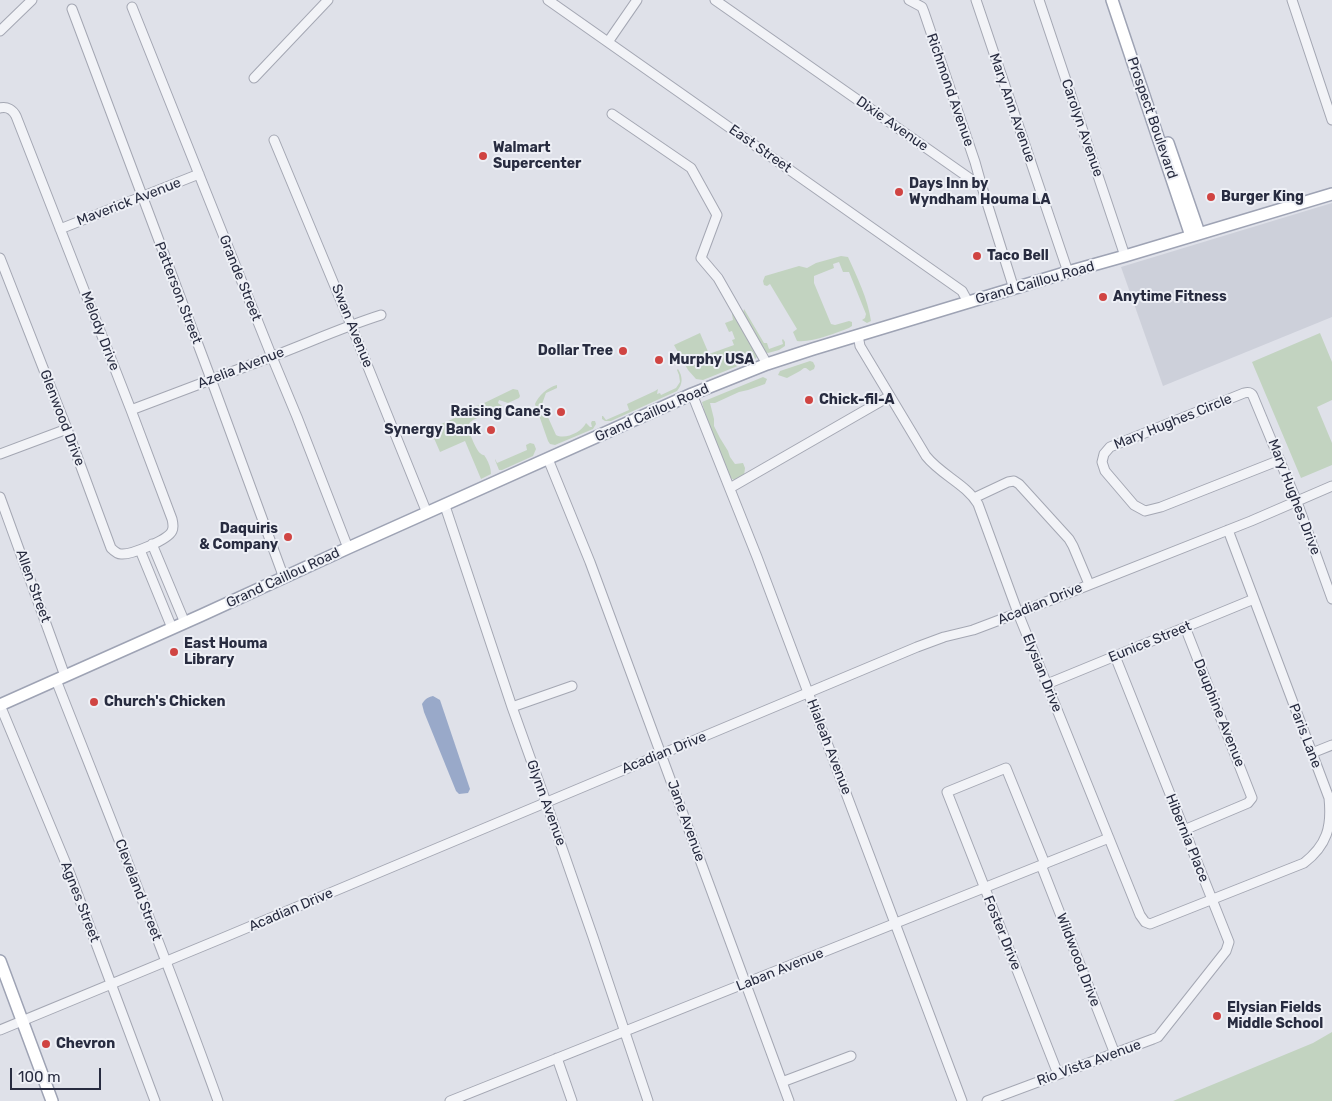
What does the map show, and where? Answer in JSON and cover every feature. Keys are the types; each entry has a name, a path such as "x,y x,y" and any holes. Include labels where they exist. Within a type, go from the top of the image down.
{"main road":[{"name":"Prospect Boulevard","path":"1112,0 1195,234"},
{"name":"Prospect Boulevard","path":"1120,0 1195,234"},
{"name":"Grand Caillou Road","path":"0,705 692,394 767,364 858,335 1332,194"},
{"path":"0,961 52,1101"}],"street":[{"path":"1,28 32,0"},
{"path":"254,78 328,0"},
{"name":"East Street","path":"548,0 962,291 968,302"},
{"path":"608,42 637,0"},
{"name":"Dixie Avenue","path":"715,0 982,187"},
{"name":"Richmond Avenue","path":"909,0 922,7 924,12 982,187"},
{"name":"Mary Ann Avenue","path":"976,0 1068,272"},
{"name":"Carolyn Avenue","path":"1039,0 1126,256"},
{"path":"1292,0 1332,120"},
{"name":"Grande Street","path":"132,7 348,548"},
{"name":"Patterson Street","path":"72,9 284,578"},
{"name":"Melody Drive","path":"0,108 7,108 16,116 131,410 173,526 170,535 140,550"},
{"path":"612,114 691,168 716,215 701,258 718,278 767,364"},
{"name":"Swan Avenue","path":"274,140 427,513"},
{"name":"Maverick Avenue","path":"60,229 199,174"},
{"path":"982,187 1014,289"},
{"name":"Glenwood Drive","path":"0,258 111,548 118,554 140,550"},
{"name":"Azelia Avenue","path":"131,410 381,315"},
{"name":"Elysian Drive","path":"858,335 860,346 930,461 969,492 980,509 1046,684 1142,920 1146,922"},
{"name":"Mary Hughes Circle","path":"1254,396 1248,392 1244,393 1110,447 1104,454 1103,469 1134,505 1145,511 1161,507 1280,460"},
{"name":"Hialeah Avenue","path":"692,394 758,557 962,1101"},
{"path":"730,488 890,396"},
{"name":"Mary Hughes Drive","path":"1254,396 1331,593"},
{"path":"0,454 67,429"},
{"name":"Jane Avenue","path":"548,459 593,570 789,1101"},
{"path":"974,498 1008,482 1014,481 1019,484 1069,539 1089,584"},
{"name":"Acadian Drive","path":"0,1030 234,934 917,647 1018,614 1297,502 1332,486"},
{"name":"Allen Street","path":"0,497 60,678"},
{"name":"Glynn Avenue","path":"445,506 512,708 648,1101"},
{"name":"Paris Lane","path":"1146,922 1150,924 1296,867 1319,850 1330,826 1331,811 1329,798 1228,530"},
{"path":"152,544 185,623"},
{"path":"140,550 172,628"},
{"name":"Eunice Street","path":"1046,684 1254,599"},
{"name":"Dauphine Avenue","path":"1184,830 1248,804 1252,798 1185,627"},
{"name":"Hibernia Place","path":"1115,656 1229,942 1226,951 1180,1009"},
{"name":"Cleveland Street","path":"60,678 110,817 218,1101"},
{"path":"512,708 572,686"},
{"name":"Agnes Street","path":"0,705 59,845 155,1101"},
{"path":"1312,753 1332,745"},
{"name":"Foster Drive","path":"1006,768 946,792 1058,1074"},
{"name":"Wildwood Drive","path":"1006,768 1115,1054"},
{"name":"Laban Avenue","path":"450,1101 1109,838"},
{"name":"Rio Vista Avenue","path":"987,1101 1158,1037 1180,1009"},
{"path":"782,1082 851,1056"},
{"path":"557,1058 572,1101"}],"shaded area":[{"path":"1332,203 1332,317 1163,386 1121,267"}],"green space":[{"path":"841,256 848,257 865,296 871,321 867,323 862,320 866,314 849,272 843,272 839,262 833,264 834,268 814,276 814,283 831,324 835,325 849,321 852,322 852,326 816,339 797,341 793,332 797,329 770,284 764,285 765,276 799,266 807,268 816,263"},
{"path":"744,309 769,349 783,344 783,339 785,346 779,350 765,352 743,313"},
{"path":"732,314 734,314 758,356 755,359 703,380 696,379 688,370 674,345 700,333 709,354 734,345 732,340 735,339 732,331 729,332 725,323 733,320"},
{"path":"1320,333 1332,362 1332,400 1317,407 1332,443 1332,465 1301,478 1252,362"},
{"path":"810,361 815,366 810,371 804,368 787,378 778,375 780,371"},
{"path":"678,369 682,380 677,391 611,421 605,421 602,419 602,416 606,420 629,410 627,404 658,389 657,394 660,393 661,395 676,388 680,382"},
{"path":"763,377 767,379 765,384 739,392 715,403 710,403 714,426 730,457 735,464 743,463 745,468 744,476 734,480 729,477 702,402"},
{"path":"557,385 557,388 546,393 542,404 556,435 568,436 581,429 586,423 590,427 592,427 592,421 595,421 596,424 593,429 555,445 550,444 548,441 535,404 544,392"},
{"path":"513,389 518,390 519,398 508,403 499,400 498,403 502,406 473,420 468,427 477,449 487,460 491,474 481,479 465,441 440,452 430,429 473,410 472,407"},
{"path":"534,444 536,449 533,456 499,470 495,459 497,463 527,450 526,445"},
{"path":"1332,1032 1332,1101 1173,1101 1313,1043"}],"water":[{"path":"433,696 440,700 470,789 468,793 459,794 456,791 424,712 422,704"}],"place":[{"name":"Walmart Supercenter","path":"483,156"},
{"name":"Days Inn by Wyndham Houma LA","path":"899,192"},
{"name":"Burger King","path":"1211,197"},
{"name":"Taco Bell","path":"977,256"},
{"name":"Anytime Fitness","path":"1103,297"},
{"name":"Dollar Tree","path":"623,351"},
{"name":"Murphy USA","path":"659,360"},
{"name":"Chick-fil-A","path":"809,400"},
{"name":"Raising Cane's","path":"561,412"},
{"name":"Synergy Bank","path":"491,430"},
{"name":"Daquiris & Company","path":"288,537"},
{"name":"East Houma Library","path":"174,652"},
{"name":"Church's Chicken","path":"94,702"},
{"name":"Elysian Fields Middle School","path":"1217,1016"},
{"name":"Chevron","path":"46,1044"}]}
